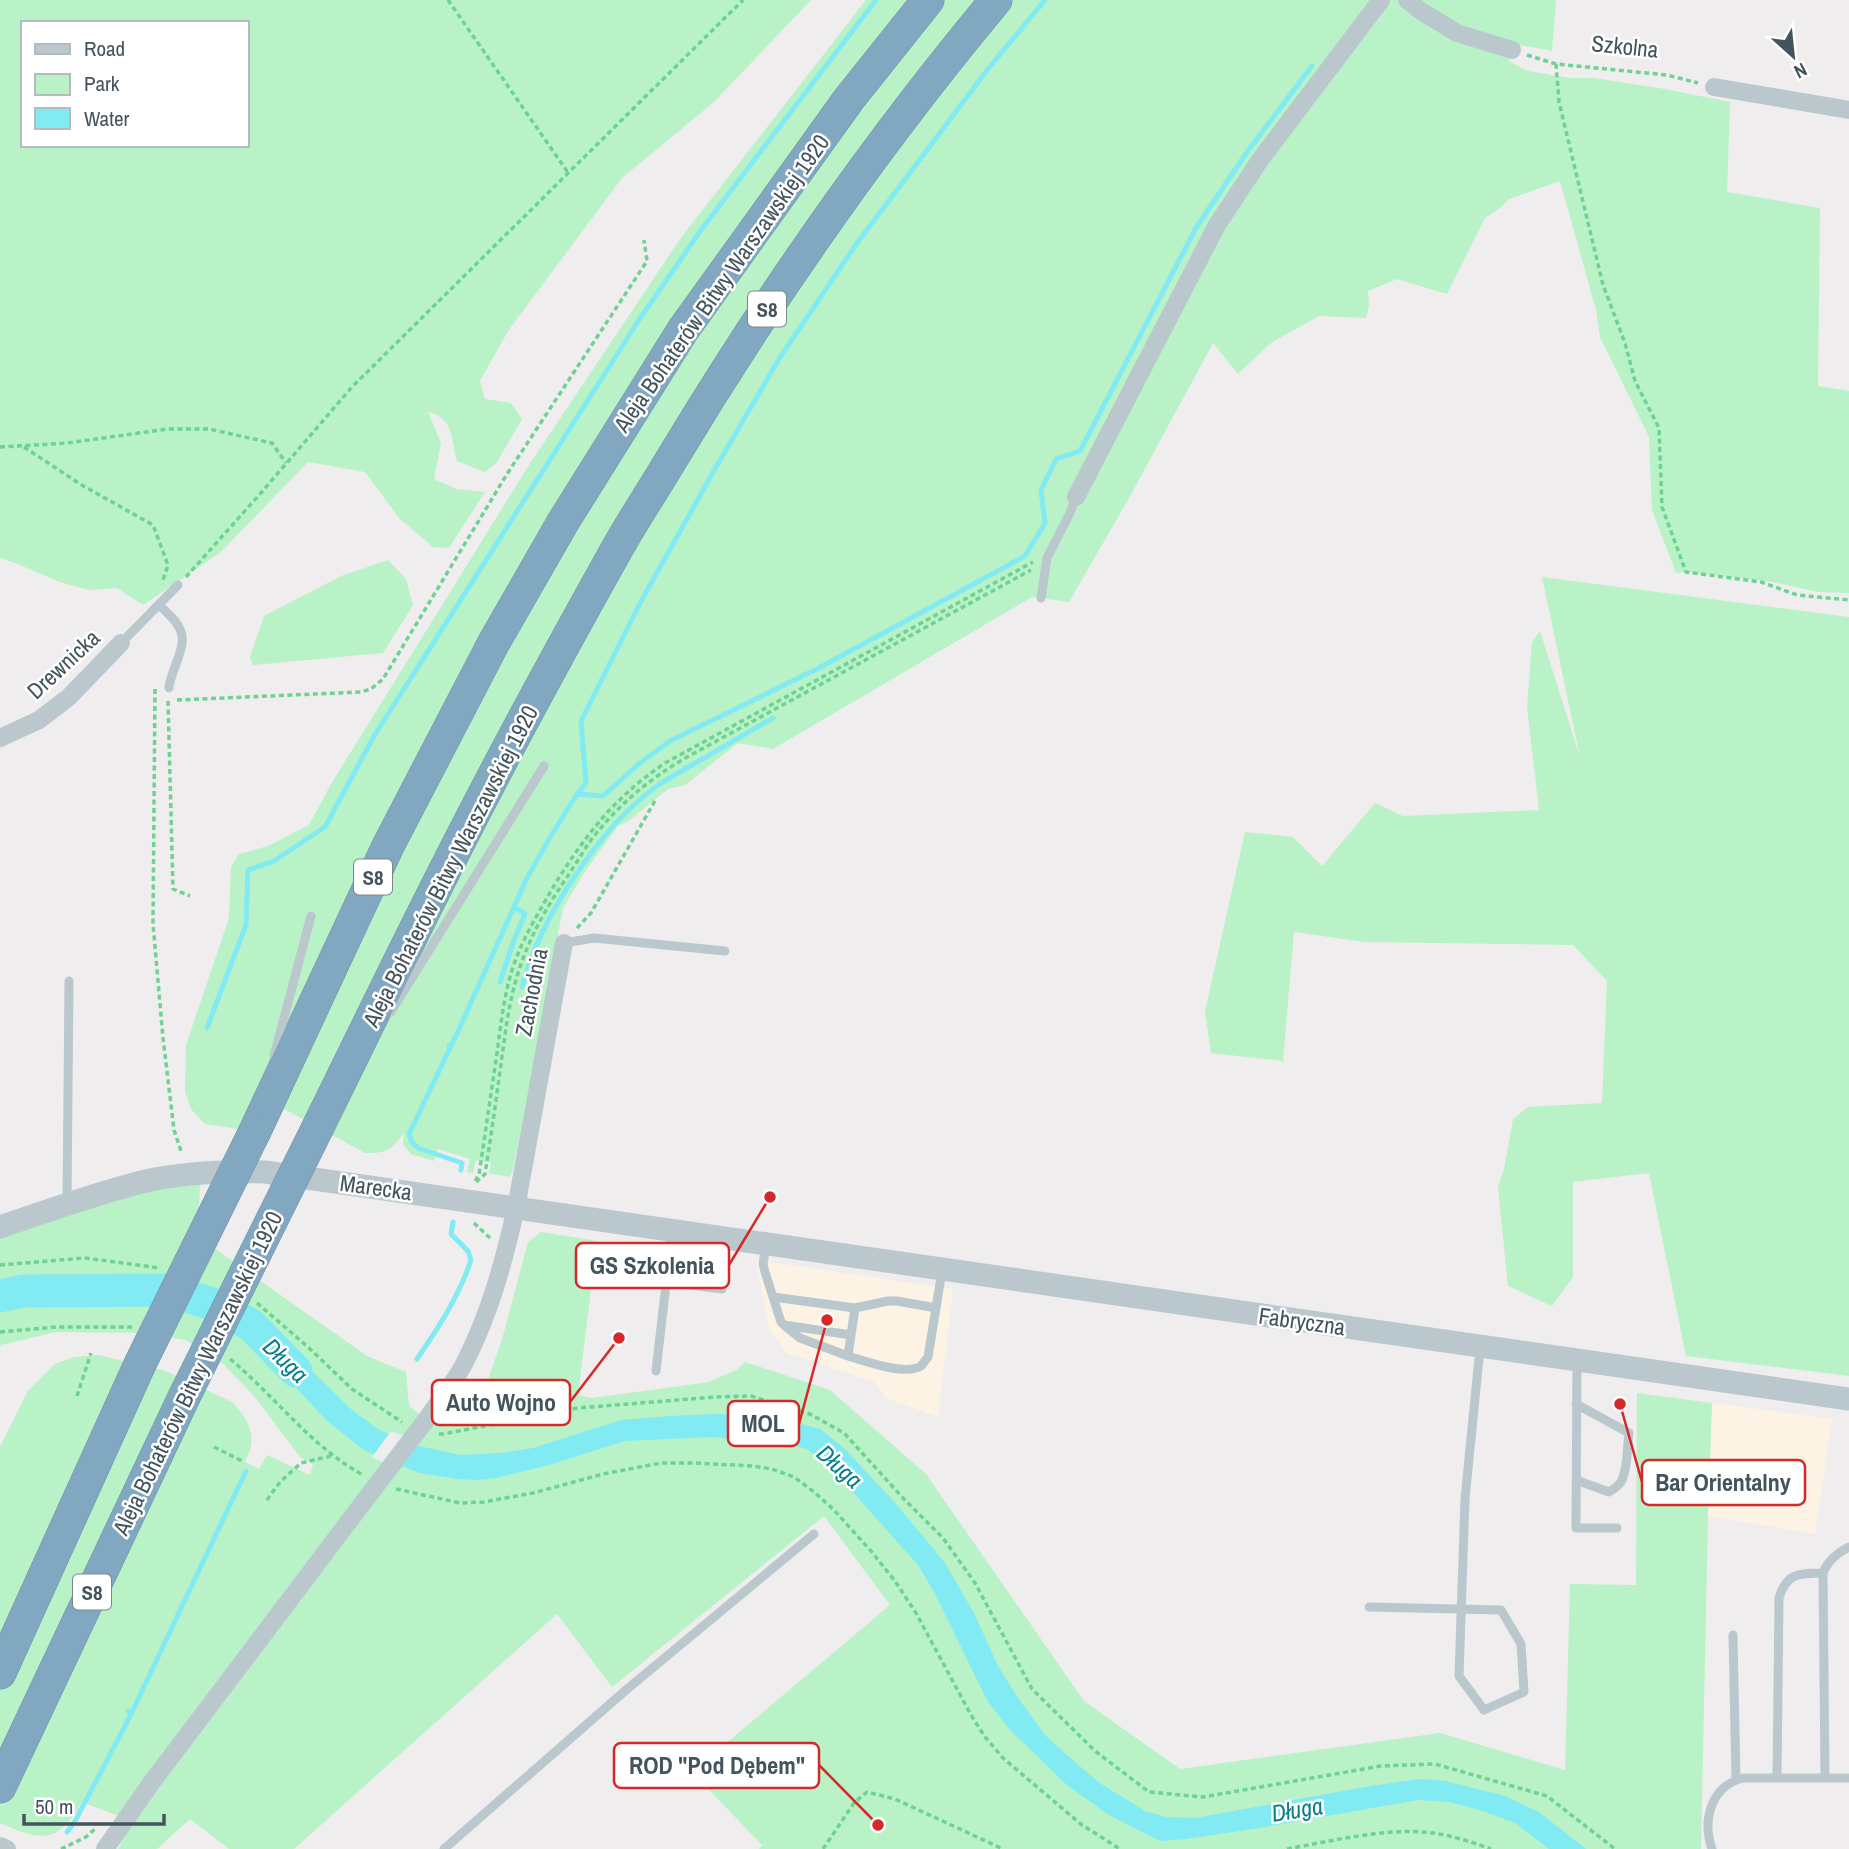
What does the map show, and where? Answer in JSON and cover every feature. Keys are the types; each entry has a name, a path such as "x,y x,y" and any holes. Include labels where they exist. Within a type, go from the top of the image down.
{"highway":[{"name":"Aleja Bohaterów Bitwy Warszawskiej 1920","path":"0,1673 140,1364 255,1131 388,846 493,644 563,522 683,330 849,99 928,0"},
{"name":"Aleja Bohaterów Bitwy Warszawskiej 1920","path":"0,1787 184,1397 447,866 614,554 709,395 744,342 910,108 996,0"}],"street":[{"path":"1076,497 1217,225 1260,160 1381,0"},
{"path":"1407,0 1421,12 1457,33 1512,50"},
{"path":"1714,87 1849,110"},
{"name":"Drewnicka","path":"0,738 39,720 69,697 121,643"},
{"name":"Zachodnia","path":"105,1849 152,1782 426,1420 464,1363 491,1303 507,1252 564,943"},
{"name":"Marecka","path":"0,1227 146,1181 238,1171 291,1175 761,1243"},
{"name":"Fabryczna","path":"761,1243 1849,1399"},
{"path":"0,1846 7,1849"}],"lane":[{"path":"1041,598 1044,556 1070,513 1076,497"},
{"path":"121,643 178,585"},
{"path":"159,605 182,632 182,644 169,683"},
{"path":"383,1024 544,766"},
{"path":"271,1069 311,916"},
{"name":"Zachodnia","path":"564,943 594,938 725,951"},
{"path":"67,1205 69,981"},
{"path":"318,1127 369,1047"},
{"path":"255,1131 268,1081"},
{"path":"656,1371 673,1230"},
{"path":"761,1243 773,1297 784,1325 800,1338 848,1356 893,1368 915,1368 922,1365 928,1357 942,1269"},
{"path":"666,1282 722,1289"},
{"path":"773,1297 855,1308 888,1301 936,1308"},
{"path":"848,1356 855,1308"},
{"path":"784,1325 851,1335"},
{"path":"1369,1607 1461,1608 1501,1610 1521,1644 1524,1692 1484,1710 1459,1676 1461,1608 1465,1499 1480,1346"},
{"path":"1577,1360 1576,1528 1617,1528"},
{"path":"1576,1404 1629,1433 1622,1481 1616,1488 1609,1492 1576,1480"},
{"path":"444,1849 626,1690 814,1534"},
{"path":"1825,1778 1823,1573 1826,1564 1849,1547"},
{"path":"1777,1778 1779,1598 1787,1581 1795,1575 1823,1573"},
{"path":"1733,1635 1736,1780"},
{"path":"1712,1849 1708,1814 1712,1802 1727,1785 1736,1780 1849,1778"}],"path":[{"path":"448,0 569,174"},
{"path":"178,585 352,387 743,0"},
{"name":"Szkolna","path":"1512,50 1556,64 1667,75 1714,87"},
{"path":"1556,64 1559,102 1603,285 1625,343 1635,381 1659,428 1662,507 1686,572 1761,582 1797,595 1849,600"},
{"path":"190,896 173,889 168,701 361,692 383,679 507,474 647,261 644,240"},
{"path":"0,447 67,443 168,429 209,429 272,443 287,463"},
{"path":"22,446 80,484 153,524 168,565 159,605"},
{"path":"1044,556 1027,573 687,757 648,782 608,820 589,842 551,900 522,960 505,1035 485,1174 470,1187 479,1175 500,1027 514,965 540,909 595,825 617,801 665,763 1044,556"},
{"path":"169,683 157,684 154,690 153,925 174,1130 184,1160"},
{"path":"564,943 591,913 656,799"},
{"path":"468,1217 495,1243"},
{"path":"0,1332 56,1327 142,1327"},
{"path":"77,1396 91,1353"},
{"path":"225,1355 332,1455 366,1477"},
{"path":"471,1429 578,1408 751,1396 810,1415 844,1433 943,1538 975,1583 1032,1689 1095,1751 1149,1792 1203,1797 1381,1766 1435,1764 1547,1796 1615,1849"},
{"path":"214,1447 244,1462"},
{"path":"267,1500 280,1482 301,1464 332,1455"},
{"path":"387,1486 460,1503 484,1502 533,1493 603,1474 661,1464 694,1462 752,1466 794,1476 833,1509 895,1581 985,1737 1003,1758 1082,1825 1120,1849"},
{"path":"824,1849 854,1803 867,1792 895,1799 1003,1849"},
{"path":"61,1849 86,1837 90,1832"},
{"path":"1287,1849 1391,1832 1415,1832 1462,1839 1490,1849"}],"shaded area":[{"path":"756,1260 953,1289 938,1417 886,1398 876,1383 786,1353 770,1331"},
{"path":"1712,1403 1832,1419 1815,1534 1708,1516"}],"green space":[{"path":"0,0 811,0 714,102 622,178 508,331 480,381 485,399 511,403 522,419 497,462 485,472 457,461 447,424 428,412 441,443 434,479 456,489 485,492 449,548 433,547 399,518 365,472 308,462 221,552 143,605 117,588 89,590 60,582 0,558"},
{"path":"866,0 1556,0 1552,51 1514,44 1509,61 1528,71 1570,78 1594,78 1730,102 1727,192 1820,208 1818,386 1849,391 1849,593 1818,592 1767,581 1676,573 1652,510 1649,437 1600,337 1596,310 1560,181 1509,199 1485,218 1447,294 1397,279 1368,291 1369,306 1366,318 1319,316 1271,343 1238,374 1213,343 1069,602 1032,597 773,749 738,743 685,785 668,789 627,822 618,826 563,908 513,1170 509,1177 489,1173 491,1163 476,1160 473,1173 467,1172 470,1159 438,1149 434,1161 411,1154 403,1144 404,1133 388,1149 378,1153 365,1153 284,1109 272,1134 205,1124 191,1109 185,1092 186,1045 229,918 231,867 239,854 268,846 309,825 331,784 529,465 680,239"},
{"path":"388,560 406,579 413,605 383,653 253,665 250,657 264,616 341,576"},
{"path":"1542,577 1849,617 1849,1376 1686,1356 1649,1173 1573,1182 1573,1277 1552,1306 1508,1286 1498,1187 1513,1119 1528,1107 1602,1103 1607,981 1573,945 1365,942 1294,932 1283,1061 1211,1053 1205,1011 1245,832 1293,837 1322,866 1375,803 1403,816 1539,810 1527,707 1532,642 1540,631 1580,757"},
{"path":"201,1173 197,1236 367,1356 406,1372 409,1406 433,1425 496,1410 480,1403 503,1336 528,1242 541,1232 597,1241 578,1395 592,1398 709,1382 738,1369 745,1362 830,1390 926,1474 1084,1701 1180,1769 1440,1733 1565,1770 1570,1584 1636,1585 1637,1393 1712,1403 1701,1849 759,1849 762,1845 692,1772 890,1605 824,1516 612,1687 557,1614 294,1849 229,1849 190,1819 157,1849 118,1849 132,1821 82,1802 64,1826 47,1835 37,1836 0,1823 0,1447 28,1391 55,1364 74,1357 98,1355 163,1370 236,1406 247,1421 251,1433 251,1445 245,1462 259,1469 267,1455 310,1475 313,1464 300,1457 255,1397 222,1363 186,1340 142,1333 56,1332 1,1345 0,1348 0,1227"}],"water":[{"path":"64,1281 133,1281 124,1301 37,1302 0,1307 0,1287"},
{"path":"201,1287 216,1291 206,1311 192,1307"},
{"path":"271,1330 352,1410 378,1429 410,1444 460,1455 533,1448 621,1420 670,1416 746,1415 782,1419 820,1429 845,1449 897,1505 945,1563 974,1613 998,1666 1046,1736 1101,1784 1145,1811 1167,1817 1195,1818 1370,1786 1420,1779 1445,1781 1505,1796 1539,1812 1586,1849 1549,1849 1515,1823 1449,1802 1418,1800 1259,1828 1160,1841 1109,1815 1068,1786 1009,1729 987,1700 918,1565 834,1471 807,1449 776,1440 713,1437 625,1441 549,1465 496,1478 458,1479 419,1473 364,1450 327,1421 288,1379 258,1356"}],"pier":[{"path":"391,1431 420,1442 399,1470 372,1457"}],"waterway":[{"path":"207,1028 246,925 248,870 274,861 325,827 374,736 639,320 701,230 876,0"},
{"path":"577,794 586,783 581,721 639,605 779,359 857,243 988,69 1045,0"},
{"path":"449,1045 451,1046 460,1027 527,878 577,794 603,796 670,741 819,668 1025,556 1045,523 1041,490 1056,459 1080,451 1196,228 1247,152 1312,66"},
{"path":"522,987 543,932 558,904 594,849 614,825 657,786 773,718"},
{"path":"500,982 525,914 514,907"},
{"path":"451,1046 409,1134 418,1148 462,1163 461,1170"},
{"path":"417,1359 448,1311 471,1260 468,1251 451,1234 453,1222"},
{"name":"Długa","path":"0,1296 23,1291 168,1290 212,1304 251,1325 296,1371"},
{"path":"132,1712 246,1471"},
{"path":"67,1832 132,1712 128,1711"}],"place":[{"name":"GS Szkolenia","path":"770,1197"},
{"name":"MOL","path":"827,1320"},
{"name":"Auto Wojno","path":"619,1338"},
{"name":"Bar Orientalny","path":"1620,1404"},
{"name":"ROD \"Pod Dębem\"","path":"878,1825"}]}
